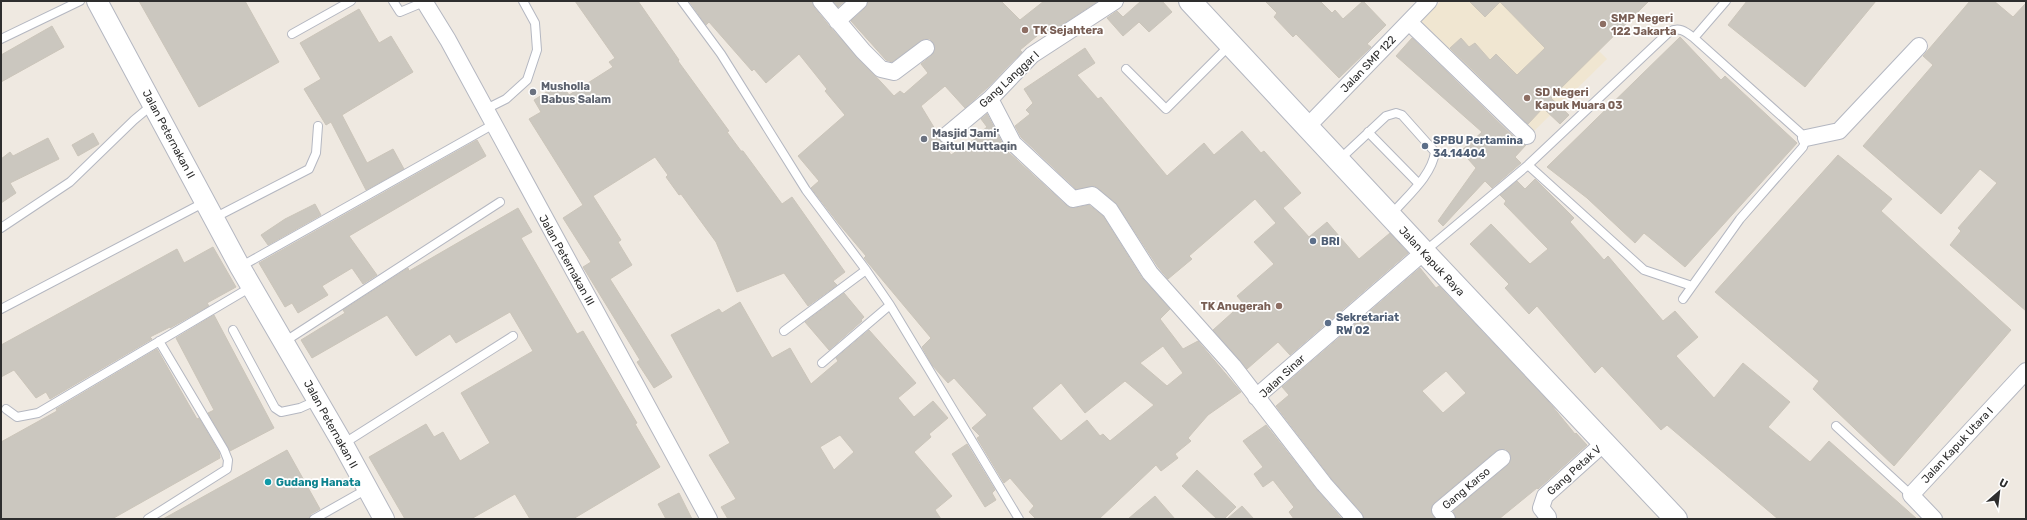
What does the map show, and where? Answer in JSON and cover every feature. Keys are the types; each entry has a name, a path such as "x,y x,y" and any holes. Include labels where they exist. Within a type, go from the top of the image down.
{"main road":[{"name":"Jalan Kapuk Raya","path":"1190,1 1390,216 1676,519"}],"street":[{"name":"Jalan Peternakan II","path":"97,1 251,287 318,400 384,519"},
{"name":"Jalan Peternakan III","path":"425,1 486,109 709,519"},
{"path":"821,1 837,21 881,69 894,72 926,48"},
{"path":"837,21 859,1"},
{"name":"Gang Langgar I","path":"946,135 990,99 1032,55 1115,1"},
{"name":"Jalan SMP 122","path":"1307,127 1429,1"},
{"path":"1409,22 1527,136"},
{"path":"1806,138 1839,131 1919,46"},
{"path":"990,99 1013,143 1074,199 1092,195 1110,210 1150,274 1233,366 1256,397"},
{"name":"Jalan Sinar","path":"1354,519 1324,484 1256,397 1424,252"},
{"name":"Jalan Kapuk Utara I","path":"1911,495 2026,370"},
{"name":"Gang Petak V","path":"1546,519 1548,517 1541,508 1545,496 1604,443"},
{"name":"Gang Karso","path":"1447,519 1440,510 1502,458"},
{"path":"1911,495 1934,519"}],"lane":[{"path":"1,39 80,1"},
{"path":"292,34 351,1"},
{"path":"393,1 400,12 425,1"},
{"path":"486,109 506,99 527,80 537,50 535,23 523,1"},
{"path":"682,1 721,54 806,190 866,270 890,305 1019,519"},
{"path":"1694,38 1726,1"},
{"path":"1424,252 1528,165 1669,32 1675,29 1682,30 1694,38 1806,138 1803,147 1740,219 1683,299"},
{"path":"1126,69 1166,108 1230,44"},
{"path":"1,228 70,182 134,120 153,104"},
{"path":"1338,160 1386,116 1396,113 1402,115 1435,152 1434,160 1428,172 1390,216"},
{"path":"240,267 494,124"},
{"path":"1,309 133,239 189,212 209,210 309,169 316,153 318,126"},
{"path":"1368,132 1418,184"},
{"path":"1528,165 1644,270 1692,286"},
{"path":"284,342 500,202"},
{"path":"784,331 866,270"},
{"path":"6,409 17,417 38,413 251,287"},
{"path":"822,363 890,305"},
{"path":"233,330 275,408 280,412 300,408 318,400"},
{"path":"343,444 513,336"},
{"path":"148,519 227,469 228,460 224,450 159,341"},
{"path":"1836,426 1911,495"},
{"path":"314,519 367,489"}],"shaded area":[{"name":"SD Negeri Kapuk Muara 03","path":"1441,1 1549,1 1607,59 1527,138 1416,26"}],"building":[{"path":"139,1 245,1 279,62 199,107"},
{"path":"575,1 638,1 679,60 678,61 729,131 727,132 741,151 743,151 782,204 792,197 845,272 833,281 837,285 808,306 784,273 737,292 716,242 681,194 679,195 666,177 668,175 655,157 593,196 621,240 618,242 632,265 610,279 672,377 654,388 637,362 640,360 583,267 591,262 563,218 583,205 529,119 541,112 534,100 561,83 569,95 613,67 609,62 615,58"},
{"path":"689,1 812,1 814,7 830,27 894,96 900,91 904,94 928,73 921,64 932,55 935,46 930,39 924,39 892,62 886,60 851,21 865,8 868,1 1001,1 1020,20 1044,1 1098,1 1046,35 1043,31 1020,50 1022,52 965,108 945,86 921,106 938,134 940,141 944,144 951,155 978,137 976,136 987,127 981,119 987,114 1006,150 1067,206 1075,208 1089,205 1103,216 1142,278 1170,309 1160,319 1183,349 1198,341 1241,392 1208,415 1188,438 1191,441 1175,454 1178,458 1161,471 1156,465 1099,519 1036,519 1029,512 1034,506 1010,478 1004,483 977,438 980,436 972,428 987,415 954,378 948,383 932,365 922,347 931,338 864,258 866,256 811,188 819,181 798,156 845,115 825,91 827,89 799,54 766,83 754,69 752,71 709,22 706,25","holes":["1163,346 1183,373 1167,386 1140,363","1125,381 1154,405 1110,441 1103,434 1100,436 1087,420 1061,441 1032,408 1061,383 1085,413"]},
{"path":"833,1 845,1 838,7"},
{"path":"1141,1 1162,1 1172,12 1149,32 1139,22 1123,36 1107,18 1117,11 1123,17"},
{"path":"1265,1 1320,1 1332,13 1335,10 1343,19 1363,1 1386,25 1367,44 1371,47 1339,78 1296,34 1293,37 1274,17 1277,13"},
{"path":"1469,1 1649,1 1551,98 1569,115 1560,124 1543,108 1528,124 1450,48 1461,38 1469,47 1475,43 1490,60 1496,54 1517,75 1545,48 1500,2 1485,17"},
{"path":"1747,1 1876,1 1805,87 1728,25"},
{"path":"1970,1 1994,1 2013,17 2026,3 2026,311 1950,245 1961,231 1958,228 1997,183 1980,169 1941,214 1863,146 1933,65 1923,56"},
{"path":"359,9 379,43 391,36 413,72 342,115 367,163 393,149 404,169 366,190 331,122 326,125 304,89 321,79 300,43"},
{"path":"52,26 64,47 1,82 1,55"},
{"path":"1680,37 1721,80 1725,76 1797,143 1685,267 1644,233 1635,243 1587,198 1547,167"},
{"path":"1412,38 1520,143 1526,145 1515,157 1521,163 1492,188 1485,181 1443,226 1438,221 1476,168 1461,151 1482,132 1396,56"},
{"path":"1085,48 1095,63 1077,75 1098,99 1101,97 1167,176 1204,143 1214,155 1242,131 1261,153 1264,151 1301,193 1283,208 1309,237 1327,222 1359,259 1390,233 1408,253 1290,355 1278,342 1247,369 1213,330 1243,303 1237,296 1274,264 1254,242 1276,223 1255,199 1189,256 1192,259 1168,279 1158,267 1116,203 1095,186 1076,189 1021,137 1015,126 1030,114 1026,110 1033,103 1024,89"},
{"path":"93,133 99,144 78,156 72,145"},
{"path":"48,138 59,159 10,183 16,193 1,203 1,159 10,152 13,156"},
{"path":"477,140 486,156 349,236 377,275 363,284 352,268 322,286 328,295 298,313 292,303 285,307 259,263"},
{"path":"1838,155 1892,199 1881,211 2011,330 1894,466 1813,389 1819,381 1715,292"},
{"path":"1535,179 1574,218 1570,222 1604,260 1608,256 1663,321 1675,311 1698,337 1676,356 1714,398 1743,363 1790,402 1768,427 1810,462 1829,441 1917,519 1778,519 1667,425 1661,430 1602,366 1595,373 1537,306 1529,314 1505,288 1509,284 1470,244 1491,224 1530,264 1548,249 1504,204 1506,201 1500,195 1517,181 1525,189"},
{"path":"315,204 321,215 268,245 261,235 285,219"},
{"path":"518,208 532,232 521,238 577,334 583,331 637,423 635,424 660,467 573,519 530,519 515,494 471,519 405,519 369,457 426,424 434,437 443,432 460,461 490,443 461,393 533,351 510,312 456,343 450,334 416,356 387,315 312,358 301,340 345,313 343,310 408,268 409,271"},
{"path":"213,247 236,287 207,303 209,306 170,328 150,337 152,339 50,399 46,392 36,398 14,370 1,377 1,345 177,249 184,263"},
{"path":"1420,268 1436,288 1439,286 1548,401 1575,434 1576,433 1587,445 1538,489 1537,488 1499,519 1456,519 1453,511 1508,465 1511,456 1506,449 1496,451 1434,503 1431,511 1435,519 1364,519 1362,513 1331,478 1276,406 1289,395 1282,387","holes":["1446,371 1466,393 1443,413 1422,391"]},
{"path":"844,293 864,317 861,320 862,321 829,350 805,322"},
{"path":"740,302 772,358 790,348 811,384 838,361 836,358 869,330 916,383 898,398 914,417 933,401 948,418 929,434 931,437 914,452 952,496 935,510 941,519 728,519 721,507 736,499 709,455 730,443 671,335 719,309 722,313","holes":["840,435 854,452 834,470 820,447"]},
{"path":"214,315 274,428 230,451 208,413 214,410 176,338"},
{"path":"157,349 197,419 199,418 219,452 220,458 112,519 1,519 1,442 57,411 56,409"},
{"path":"1266,425 1317,490 1342,519 1294,519 1289,512 1294,507 1273,480 1263,487 1254,474 1263,467 1243,441"},
{"path":"967,444 995,490 992,493 996,500 985,507 952,454"},
{"name":"Gudang Hanata","path":"287,450 320,509 311,514 309,519 163,519"},
{"path":"1197,470 1236,507 1224,519 1217,519 1182,486"},
{"path":"679,493 692,519 666,519 658,504"},
{"path":"1155,496 1175,519 1128,519"},
{"path":"1242,506 1254,519 1227,519"}],"place":[{"name":"SMP Negeri 122 Jakarta","path":"1603,24"},
{"name":"TK Sejahtera","path":"1025,30"},
{"name":"Musholla Babus Salam","path":"533,92"},
{"name":"SD Negeri Kapuk Muara 03","path":"1527,98"},
{"name":"Masjid Jami' Baitul Muttaqin","path":"924,139"},
{"name":"SPBU Pertamina 34.14404","path":"1425,146"},
{"name":"BRI","path":"1313,241"},
{"name":"TK Anugerah","path":"1279,306"},
{"name":"Sekretariat RW 02","path":"1328,323"},
{"name":"Gudang Hanata","path":"268,482"}]}
